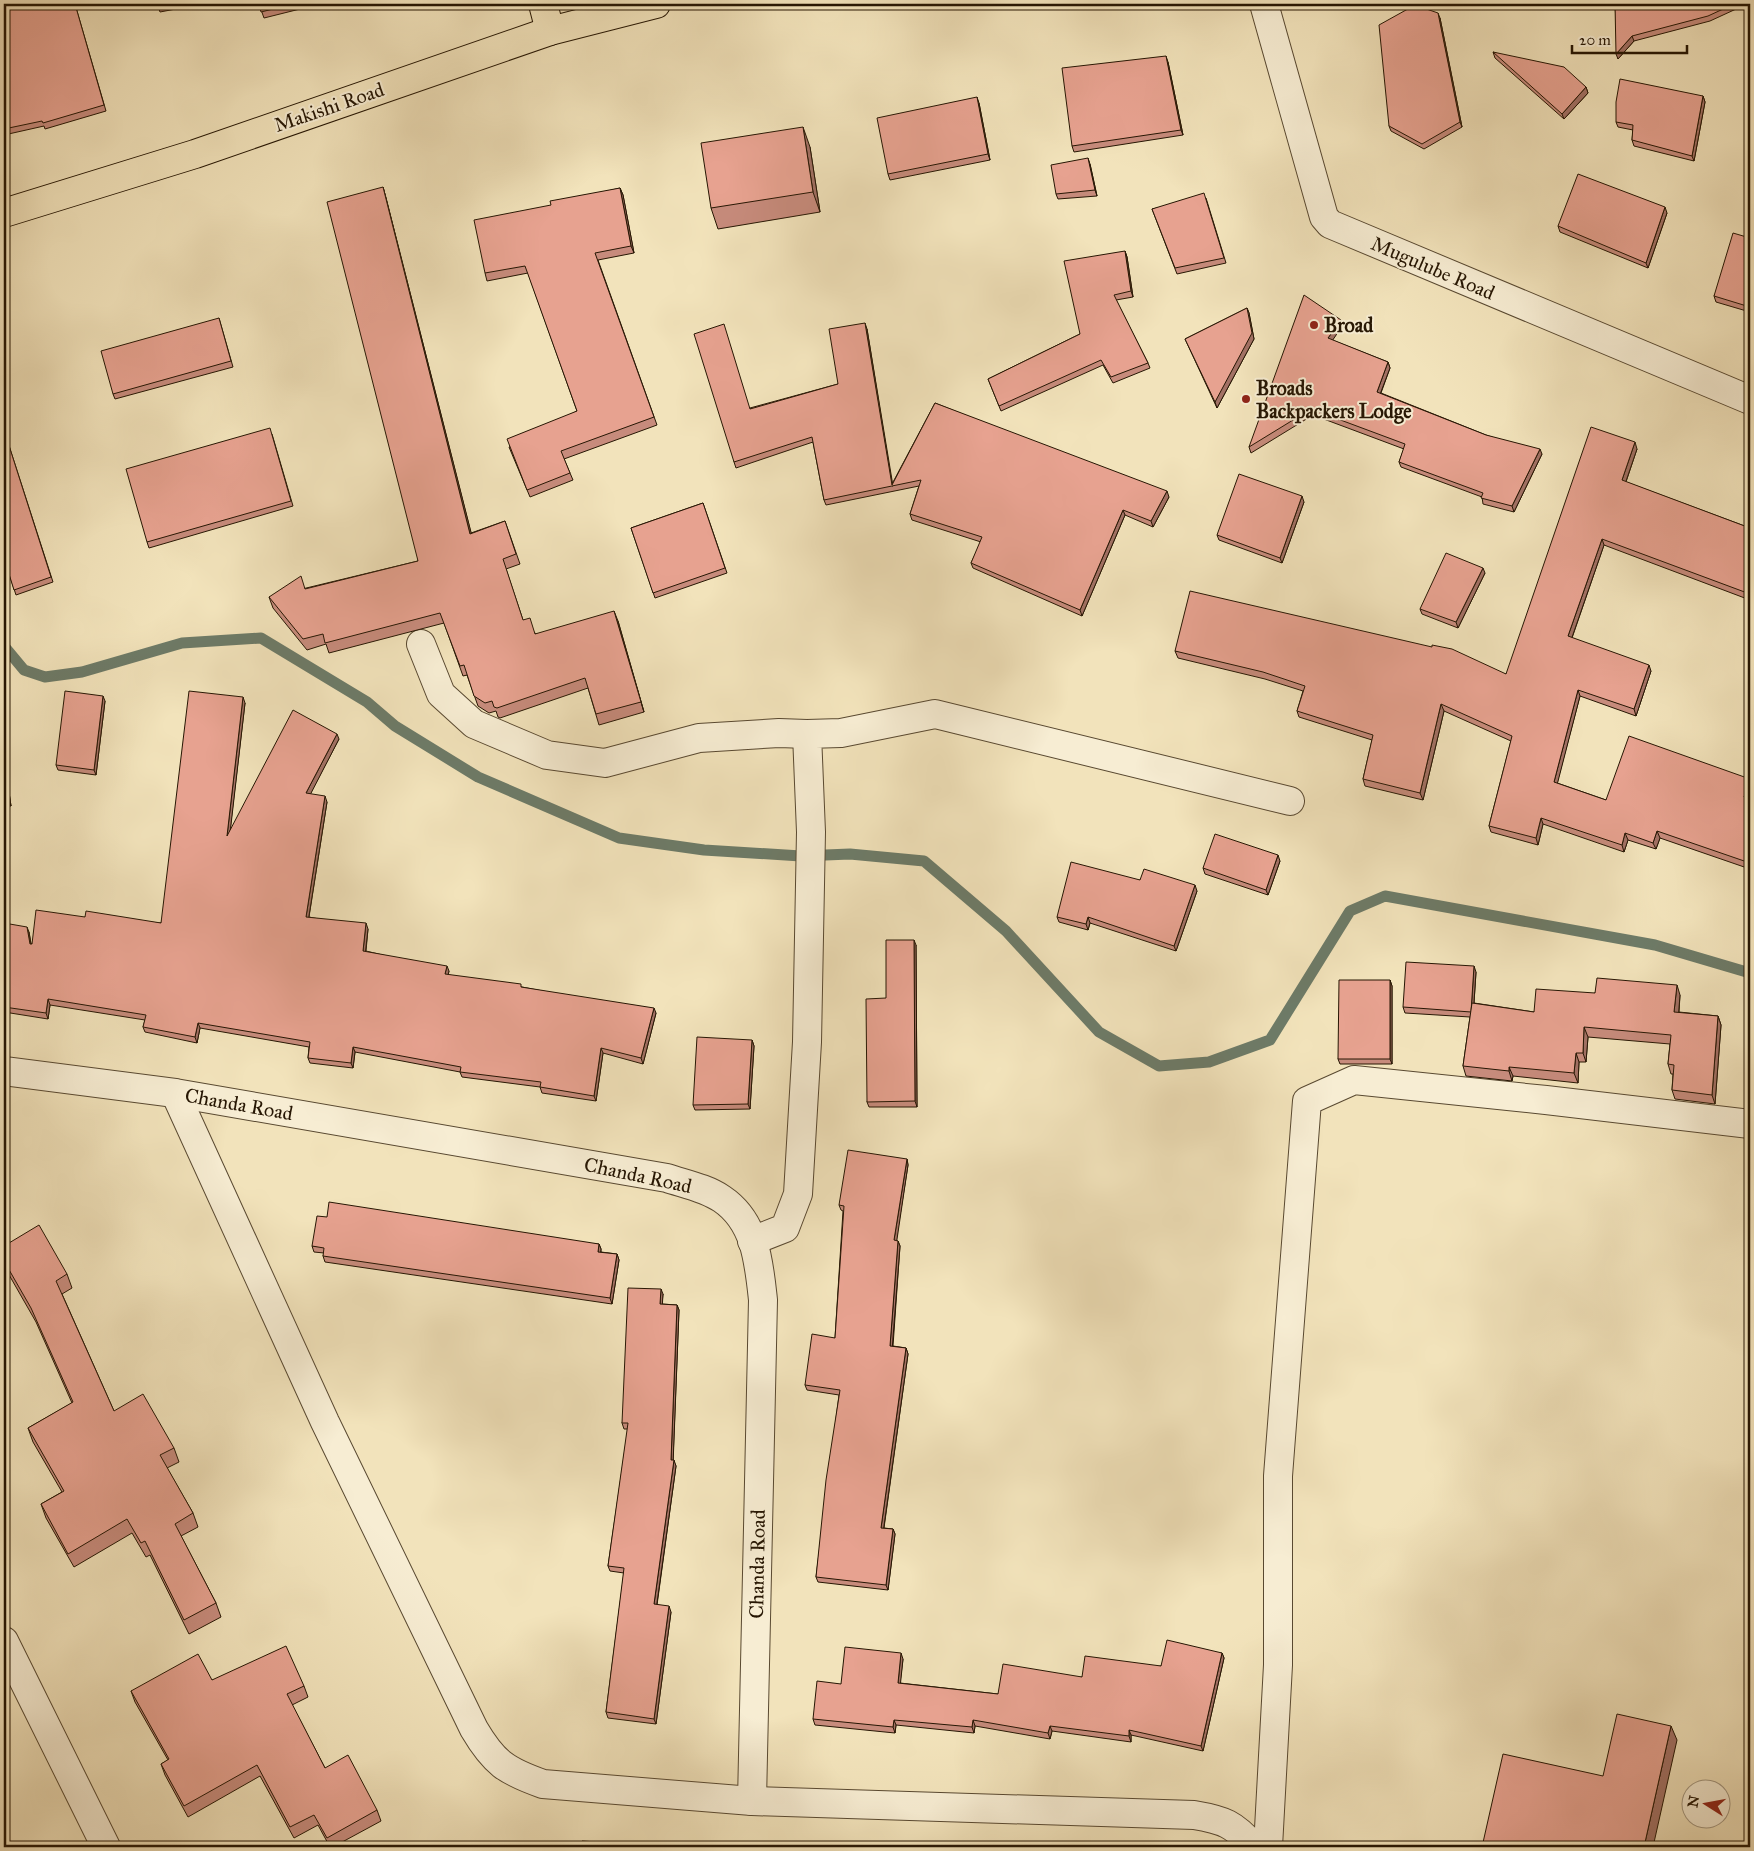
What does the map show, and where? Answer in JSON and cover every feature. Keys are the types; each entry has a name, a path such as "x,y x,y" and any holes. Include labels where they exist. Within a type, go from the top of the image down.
{"main road":[{"path":"543,4 550,30"},
{"name":"Makishi Road","path":"4,213 196,154 550,30 656,4"}],"street":[{"name":"Mugulube Road","path":"1264,4 1324,216 1330,224 1750,400"},
{"path":"421,644 441,694 474,724 547,755 605,763 699,738 779,733 841,734 935,714 1290,801"},
{"path":"752,1241 785,1228 798,1194 807,1042 811,832 807,734"},
{"name":"Chanda Road","path":"4,1071 175,1093 667,1178 701,1189 722,1199 739,1215 748,1229 758,1256 763,1300 752,1801"},
{"path":"1268,1847 1278,1665 1278,1476 1307,1101 1354,1080 1750,1124"},
{"path":"175,1093 325,1422 474,1728 484,1746 499,1763 519,1776 543,1784 752,1801 1194,1815 1218,1819 1232,1826 1254,1847"},
{"path":"4,1641 102,1846"}],"building":[{"path":"4,4 75,4 104,105 43,123 42,121 4,129"},
{"path":"259,4 293,4 261,12"},
{"path":"1615,4 1734,4 1708,16 1632,36 1616,54"},
{"path":"1415,5 1438,13 1460,122 1422,144 1389,126 1379,25"},
{"path":"1493,52 1564,67 1586,87 1562,114"},
{"path":"1166,56 1181,130 1072,146 1062,68"},
{"path":"1620,79 1703,96 1692,156 1632,140 1633,125 1616,122 1616,102"},
{"path":"977,97 988,154 888,174 877,118"},
{"path":"803,127 813,192 711,208 701,143"},
{"path":"1088,158 1095,190 1056,194 1051,165"},
{"path":"1578,174 1665,207 1646,263 1558,226"},
{"path":"383,187 470,534 505,521 516,554 503,559 523,620 530,618 535,634 614,611 641,702 596,714 585,678 497,708 494,707 492,701 485,703 474,696 464,665 460,666 440,613 325,643 323,634 303,639 269,597 301,576 305,589 418,561 327,202"},
{"path":"620,188 631,246 595,253 654,417 561,451 570,473 527,490 507,439 577,411 525,266 485,273 474,220 551,205 550,201"},
{"path":"1204,193 1224,258 1175,268 1152,209"},
{"path":"1733,233 1750,238 1750,307 1714,296"},
{"path":"1125,251 1131,291 1114,295 1148,363 1111,377 1101,360 999,406 988,379 1080,334 1064,261"},
{"path":"1304,295 1341,320 1328,338 1388,362 1377,392 1486,435 1540,449 1512,506 1481,498 1483,493 1399,462 1405,444 1311,409 1249,447"},
{"path":"1247,308 1252,333 1215,402 1185,339"},
{"path":"219,318 231,361 113,394 101,351"},
{"path":"865,323 892,485 935,403 1167,491 1151,521 1123,510 1080,610 971,563 982,537 910,514 921,480 824,500 812,437 734,462 694,334 724,324 750,409 838,384 829,329"},
{"path":"1591,427 1635,442 1622,480 1750,528 1750,594 1602,539 1568,636 1649,665 1634,709 1578,690 1554,782 1606,800 1629,736 1750,779 1744,797 1750,800 1750,863 1657,831 1653,843 1625,833 1622,845 1541,818 1536,838 1489,826 1512,736 1441,704 1420,793 1363,779 1373,735 1297,711 1305,686 1263,672 1175,651 1190,591 1432,647 1432,645 1452,649 1506,674"},
{"path":"270,428 291,501 147,542 126,469"},
{"path":"4,430 51,577 14,590 4,558"},
{"path":"1239,474 1302,496 1280,558 1217,535"},
{"path":"703,503 725,568 653,593 631,528"},
{"path":"1446,553 1483,568 1456,622 1420,609"},
{"path":"65,691 103,696 94,770 56,765"},
{"path":"189,691 243,697 227,836 293,710 337,734 306,793 325,796 306,917 366,923 363,951 447,966 445,974 521,984 521,987 654,1008 641,1058 601,1048 594,1096 540,1087 541,1082 460,1072 461,1067 353,1047 351,1063 308,1058 310,1042 198,1023 195,1037 143,1027 146,1015 48,999 46,1013 4,1007 4,923 27,927 30,944 32,944 36,910 85,917 86,911 161,923"},
{"path":"4,766 9,800 4,801"},
{"path":"1215,834 1278,855 1266,890 1203,868"},
{"path":"1071,862 1140,880 1144,869 1195,885 1174,946 1088,917 1086,924 1057,917"},
{"path":"886,940 914,940 915,1101 867,1102 866,999 886,998"},
{"path":"1406,962 1474,966 1471,1012 1403,1007"},
{"path":"1597,978 1677,985 1674,1012 1718,1016 1712,1095 1672,1090 1674,1065 1668,1064 1671,1035 1584,1027 1583,1053 1576,1053 1574,1073 1509,1067 1509,1071 1463,1066 1472,1003 1534,1012 1536,989 1595,993"},
{"path":"1339,980 1390,980 1390,1059 1338,1059"},
{"path":"697,1037 752,1040 748,1104 693,1105"},
{"path":"848,1150 907,1159 894,1240 898,1241 890,1346 906,1348 881,1528 893,1529 886,1585 816,1577 826,1480 840,1390 805,1385 812,1334 835,1338 844,1206 839,1205"},
{"path":"329,1202 599,1244 598,1252 617,1254 610,1298 323,1256 324,1248 312,1246 317,1216 327,1217"},
{"path":"39,1225 67,1274 56,1281 114,1411 143,1394 174,1448 160,1455 193,1513 175,1524 216,1603 184,1620 145,1541 141,1543 127,1519 68,1554 41,1504 64,1491 28,1428 73,1402 31,1308 4,1261 4,1246"},
{"path":"628,1288 661,1289 660,1304 677,1305 671,1460 674,1460 654,1604 669,1606 654,1719 606,1712 624,1568 608,1566 628,1423 622,1423"},
{"path":"1167,1640 1222,1653 1201,1746 1129,1730 1129,1736 1050,1726 1048,1733 973,1720 972,1727 894,1720 893,1727 813,1719 817,1681 841,1684 845,1647 901,1653 898,1683 998,1694 1003,1664 1082,1677 1085,1656 1161,1666"},
{"path":"286,1646 304,1686 287,1694 325,1768 348,1755 377,1810 327,1838 314,1815 290,1827 257,1765 184,1806 161,1764 169,1759 131,1691 198,1654 212,1680"},
{"path":"1617,1714 1671,1726 1644,1847 1482,1847 1503,1754 1603,1776"},
{"path":"582,1841 674,1847 581,1847"}],"waterway":[{"path":"4,646 24,670 45,677 82,672 182,643 261,638 367,702 395,726 478,777 619,838 704,850 801,856 850,854 924,861 1006,931 1099,1032 1159,1066 1209,1062 1270,1040 1350,911 1385,896 1655,945 1750,973"}],"place":[{"name":"Broad","path":"1314,325"},
{"name":"Broads Backpackers Lodge","path":"1246,399"}]}
